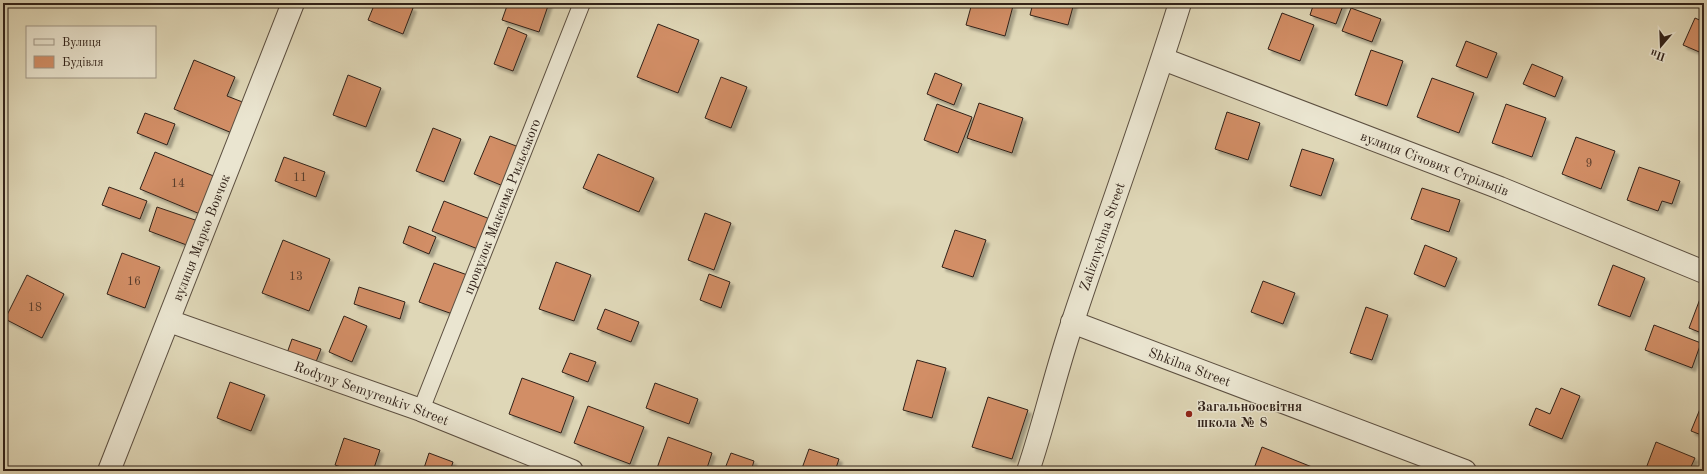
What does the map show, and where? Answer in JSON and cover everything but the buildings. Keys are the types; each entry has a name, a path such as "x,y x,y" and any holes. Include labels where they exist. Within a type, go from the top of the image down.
{"street":[{"name":"вулиця Марко Вовчок","path":"109,471 293,3"},
{"name":"Zaliznychna Street","path":"1028,471 1040,438 1072,322 1163,59 1180,3"},
{"name":"вулиця Січових Стрільців","path":"1163,59 1493,186 1704,272"},
{"name":"Rodyny Semyrenkiv Street","path":"169,320 421,410 572,471"},
{"name":"Shkilna Street","path":"1072,322 1465,471"}],"lane":[{"name":"провулок Максима Рильського","path":"421,410 582,3"}],"place":[{"name":"Загальноосвітня школа № 8","path":"1189,414"}]}
